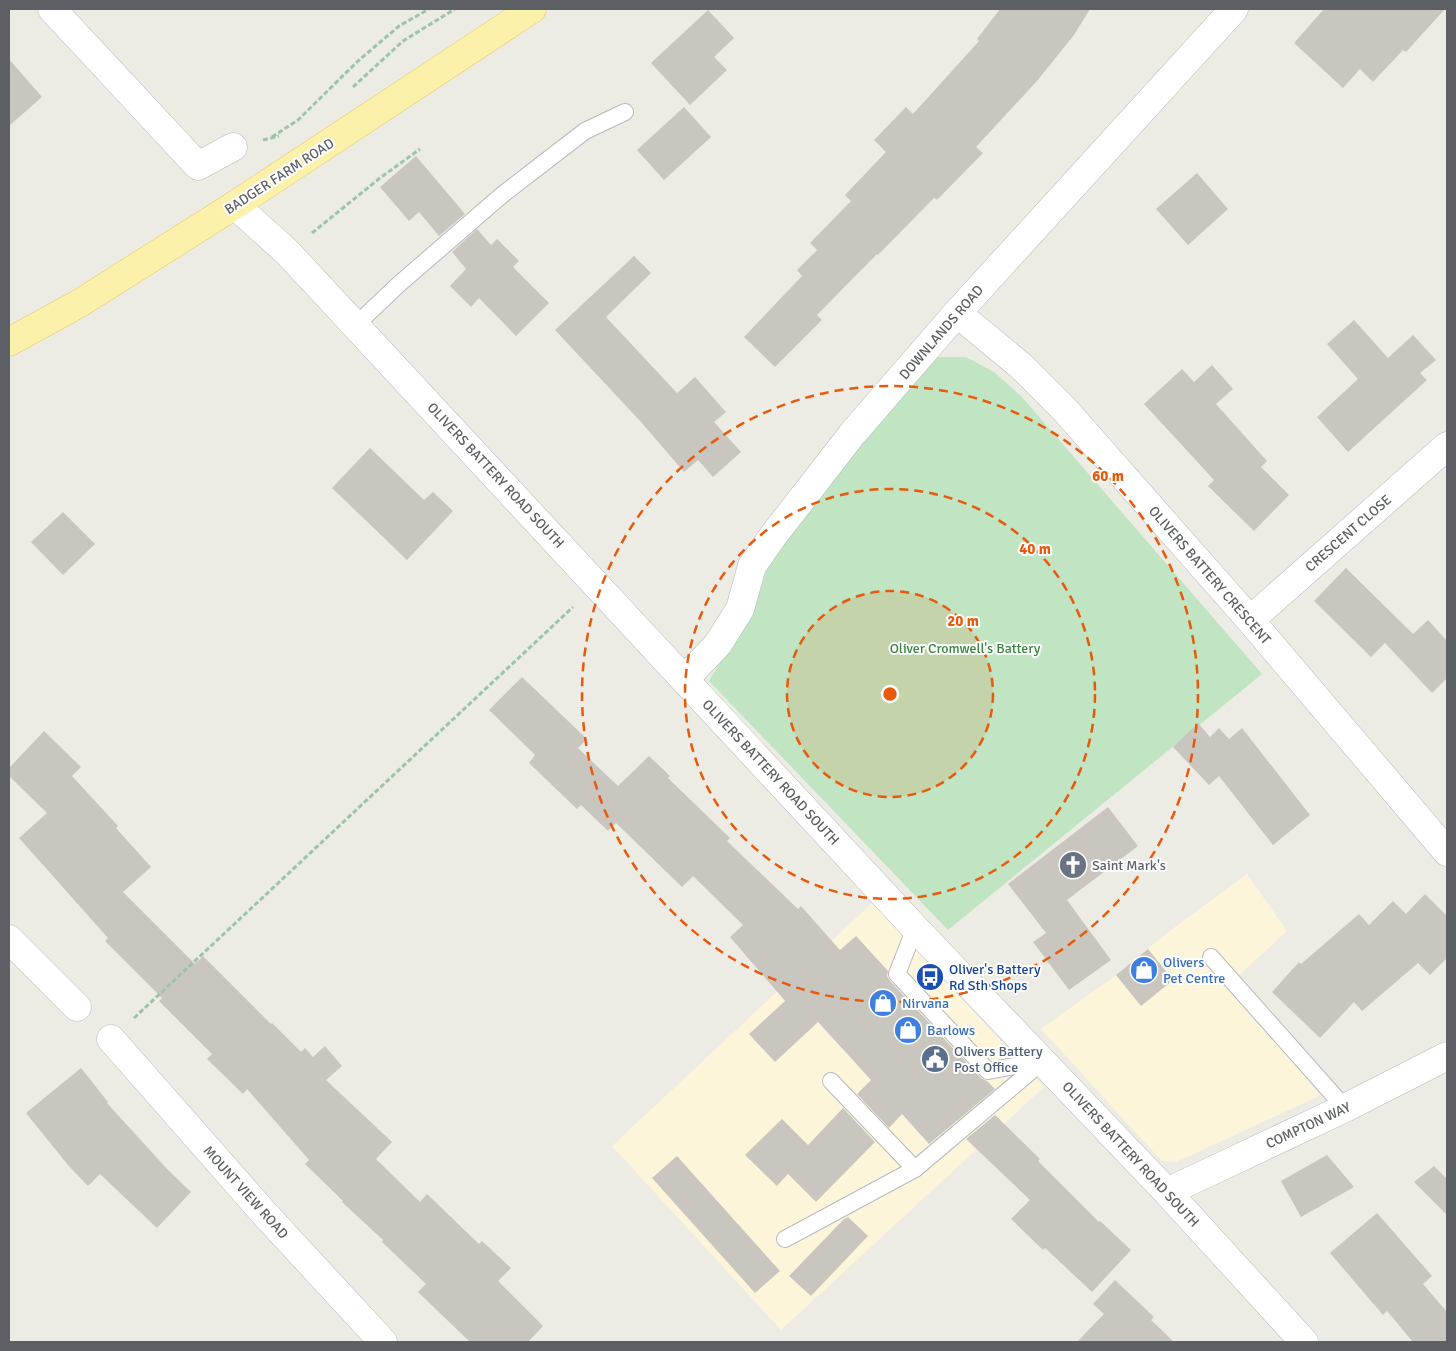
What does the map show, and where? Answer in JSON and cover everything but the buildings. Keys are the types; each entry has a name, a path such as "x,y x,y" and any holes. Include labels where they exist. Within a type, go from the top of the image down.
{"main road":[{"name":"BADGER FARM ROAD","path":"13,339 80,303 235,206 532,9"}],"street":[{"path":"52,9 198,166 233,147"},
{"name":"DOWNLANDS ROAD","path":"684,679 718,644 740,609 752,566 853,432 957,313 1234,9"},
{"name":"OLIVERS BATTERY ROAD SOUTH","path":"235,206 288,253 356,325 915,928 1167,1192 1304,1342"},
{"name":"OLIVERS BATTERY CRESCENT","path":"957,313 1020,366 1065,410 1250,620 1447,852"},
{"name":"CRESCENT CLOSE","path":"1250,620 1447,446"},
{"path":"9,938 77,1007"},
{"name":"MOUNT VIEW ROAD","path":"111,1039 263,1212 383,1342"},
{"name":"COMPTON WAY","path":"1167,1192 1345,1108 1447,1056"}],"lane":[{"path":"356,325 502,195 585,131 625,112"},
{"path":"915,928 897,974 988,1071 1043,1061"},
{"path":"1211,957 1345,1108"},
{"path":"785,1239 915,1169 1043,1061"},
{"path":"831,1081 915,1169"}],"path":[{"path":"286,135 270,138 298,120 358,61 399,26 430,9"},
{"path":"349,90 403,41 455,9"},
{"path":"338,212 420,148"},
{"path":"111,1039 598,585"}],"shaded area":[{"path":"1247,874 1287,931 1234,980 1330,1091 1176,1162 1162,1161 1041,1029 1116,975 1167,933"},
{"path":"872,903 1044,1087 781,1330 612,1146"}],"green space":[{"name":"Oliver Cromwell's Battery","path":"934,357 966,357 994,372 1021,396 1262,674 948,930 709,681 756,604 768,565 817,490"}],"place":[{"name":"Saint Mark's","path":"1073,865"},
{"name":"Olivers Pet Centre","path":"1144,970"},
{"name":"Oliver's Battery Rd Sth Shops","path":"930,977"},
{"name":"Nirvana","path":"883,1003"},
{"name":"Barlows","path":"908,1030"},
{"name":"Olivers Battery Post Office","path":"935,1059"}]}
